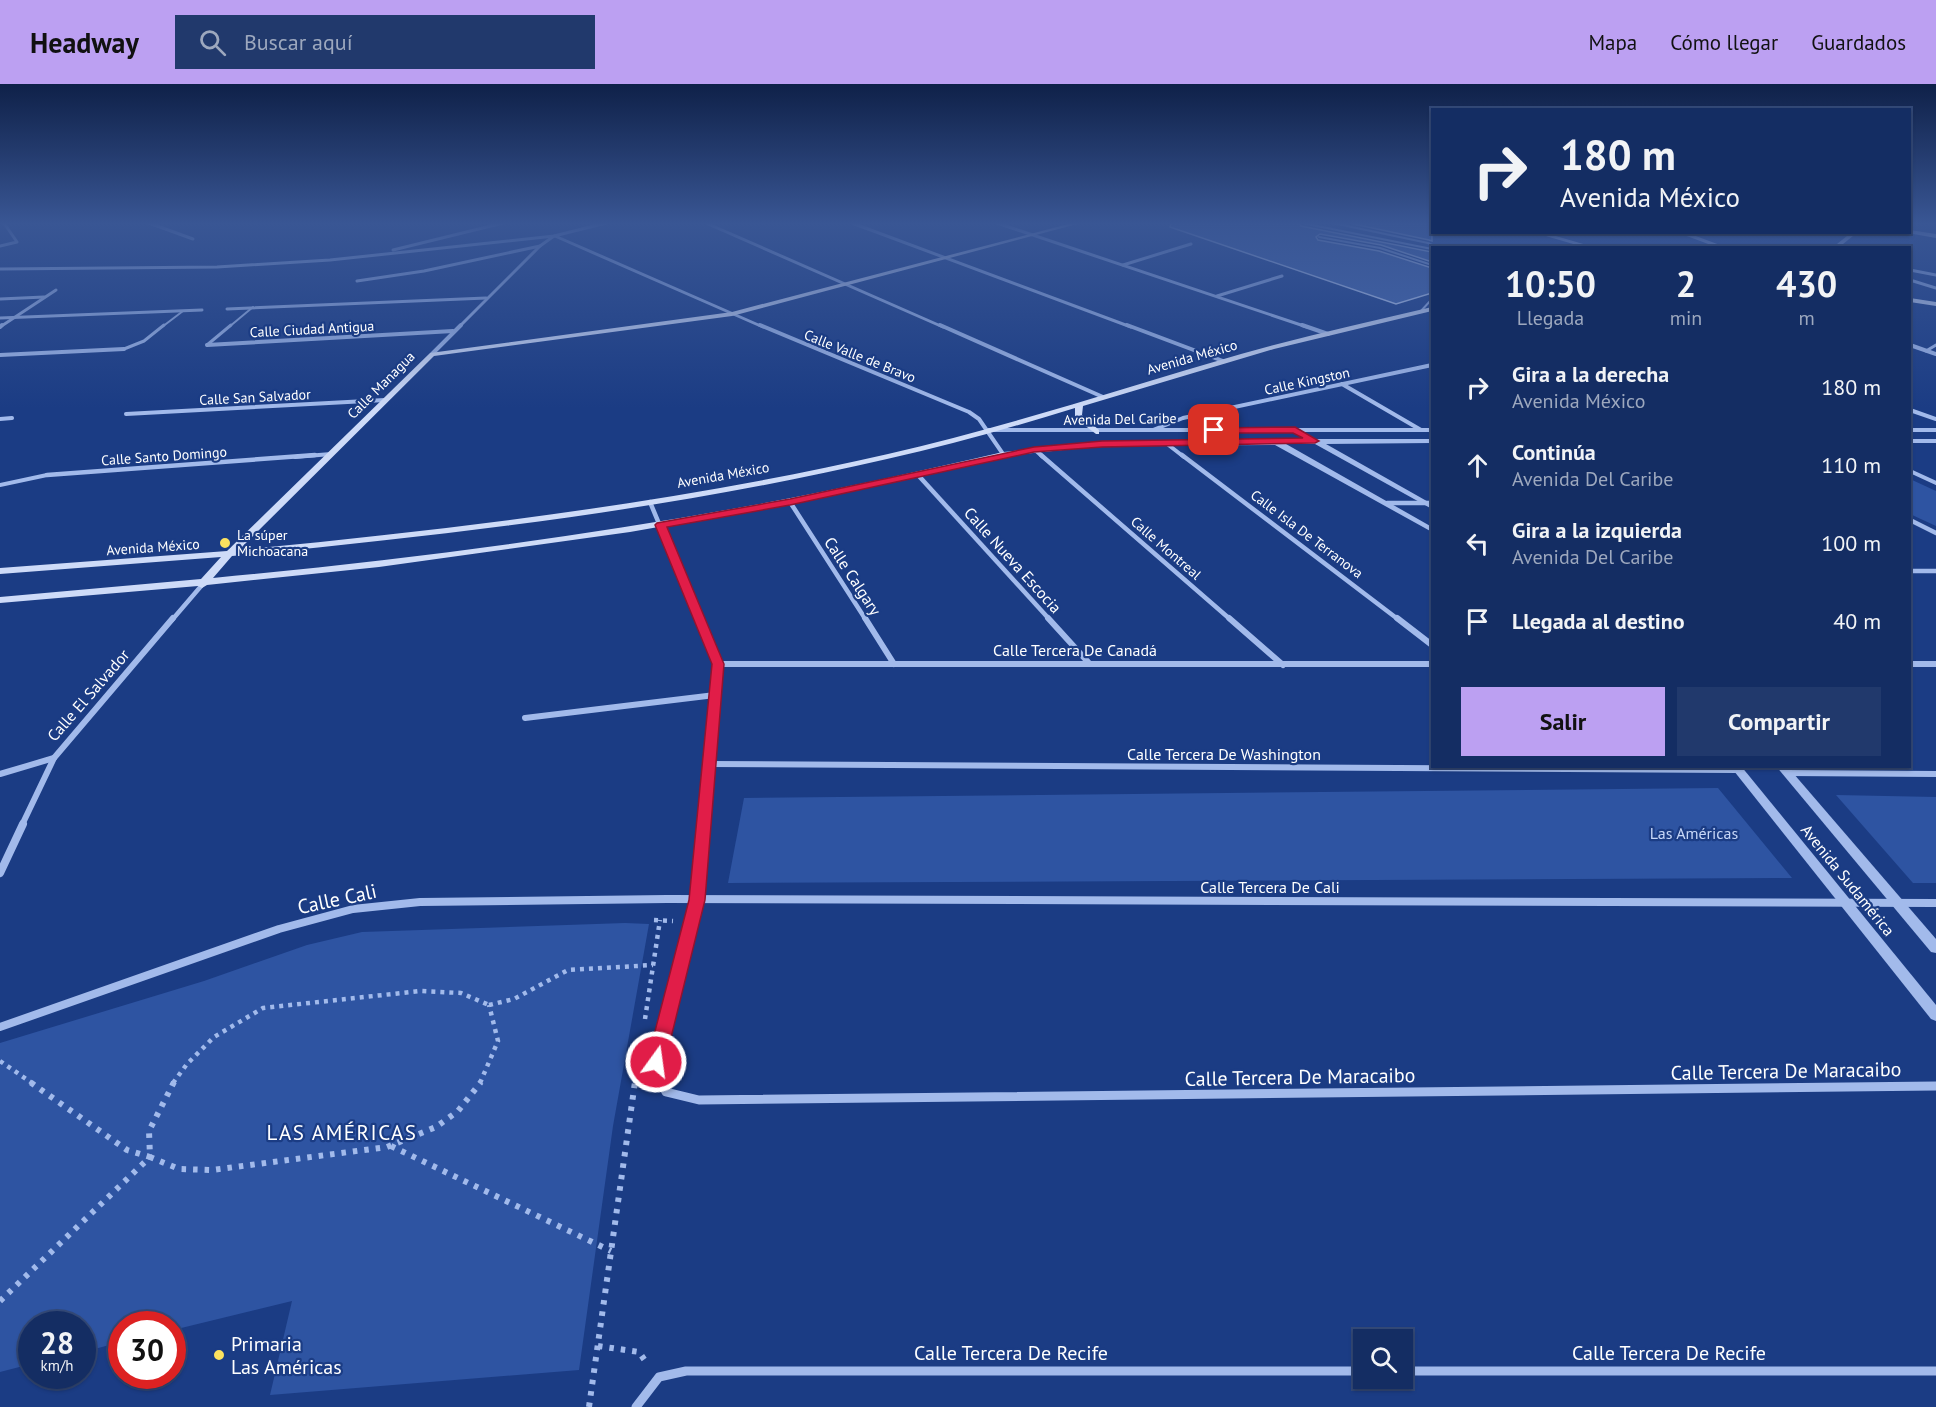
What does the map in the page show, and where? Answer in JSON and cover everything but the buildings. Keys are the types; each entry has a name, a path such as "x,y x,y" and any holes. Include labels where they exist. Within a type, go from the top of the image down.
{"main road":[{"path":"432,354 732,314 843,285"},
{"path":"1911,300 1936,304"},
{"name":"Avenida México","path":"0,571 228,555 480,527 650,502 890,456 1080,404 1223,361 1431,309"},
{"name":"Calle Managua","path":"228,555 432,354"},
{"path":"1080,404 1078,416 1096,432"},
{"path":"0,600 202,585 471,553 661,525 790,502 1003,454"},
{"name":"Calle El Salvador","path":"202,585 228,555"}],"street":[{"name":"Calle Managua","path":"432,354 500,285"},
{"name":"Calle Valle de Bravo","path":"665,285 969,412 980,419 1003,454"},
{"path":"848,285 1103,397"},
{"path":"1019,285 1223,361"},
{"path":"1182,285 1328,334"},
{"path":"1216,296 1253,285"},
{"path":"0,327 56,290"},
{"path":"0,299 46,297"},
{"path":"227,309 486,298"},
{"path":"207,345 253,307"},
{"path":"0,318 202,310"},
{"path":"0,355 124,349 144,341 183,311"},
{"name":"Calle Ciudad Antigua","path":"207,345 453,331"},
{"path":"1911,345 1936,354"},
{"path":"1926,351 1936,345"},
{"name":"Calle Kingston","path":"1153,430 1183,418 1431,366"},
{"path":"1342,384 1421,430"},
{"name":"Calle San Salvador","path":"126,414 386,400"},
{"path":"1911,410 1936,420"},
{"path":"0,419 12,418"},
{"name":"Avenida Del Caribe","path":"987,430 1096,432 1431,430"},
{"path":"1255,430 1431,529"},
{"path":"1295,430 1430,504"},
{"path":"1911,430 1936,430"},
{"path":"1096,432 1102,444"},
{"name":"Avenida Del Caribe","path":"1003,454 1034,449 1102,444 1431,441"},
{"path":"1911,441 1936,441"},
{"name":"Calle Isla De Terranova","path":"1166,443 1431,644"},
{"name":"Calle Montreal","path":"1034,449 1283,665"},
{"name":"Calle Santo Domingo","path":"0,485 47,475 332,454"},
{"path":"1911,471 1936,483"},
{"name":"Calle Nueva Escocia","path":"918,475 1088,662"},
{"path":"650,502 718,664 697,900 692,921"},
{"name":"Calle Calgary","path":"790,502 894,664"},
{"path":"1387,503 1430,504"},
{"path":"1911,520 1936,533"},
{"path":"1911,571 1936,571"},
{"name":"Calle El Salvador","path":"0,873 54,758 202,585"},
{"name":"Calle Tercera De Canadá","path":"718,664 1088,662 1283,665 1431,664"},
{"path":"1911,664 1936,664"},
{"path":"525,718 716,695"},
{"path":"0,774 54,758"},
{"name":"Calle Tercera De Washington","path":"709,764 1431,767"},
{"name":"Avenida Sudamérica","path":"1736,768 1936,1014"},
{"path":"1784,770 1936,774"},
{"name":"Avenida Sudamérica","path":"1784,770 1936,948"},
{"name":"Calle Cali","path":"0,1027 279,929 353,909 420,902 697,900"},
{"name":"Calle Tercera De Cali","path":"697,900 1936,903"},
{"name":"Calle Tercera De Maracaibo","path":"692,921 656,1062 666,1092 699,1100 1936,1086"},
{"name":"Calle Tercera De Recife","path":"659,1377 686,1371 1353,1371"},
{"name":"Calle Tercera De Recife","path":"1413,1371 1936,1371"},
{"path":"636,1407 659,1377"}],"lane":[{"path":"1420,312 1431,300"}],"path":[{"path":"644,1023 659,921 667,899"},
{"path":"651,919 692,921"},
{"path":"150,1157 148,1132 178,1073 203,1045 238,1018 263,1008 420,991 461,993 489,1005 514,999 568,970 653,965"},
{"path":"0,1061 127,1150 150,1157 164,1167 193,1171 339,1155 390,1146 432,1132 462,1110 484,1078 498,1038 489,1005"},
{"path":"589,1407 639,1058"},
{"path":"390,1146 611,1251"},
{"path":"0,1301 150,1157"},
{"path":"598,1346 639,1352 659,1377"}],"green space":[{"path":"1911,479 1936,491 1936,526 1911,514"},
{"name":"Las Américas","path":"1718,788 1792,878 728,883 744,798"},
{"path":"1836,795 1936,797 1936,883 1913,883"},
{"name":"Las Américas","path":"649,924 613,1126 579,1370 270,1395 292,1301 186,1327 186,1311 108,1311 108,1345 96,1349 96,1311 18,1311 18,1367 0,1372 0,1043 204,981 307,945 362,932"}],"place":[{"name":"La súper Michoacana","path":"225,543"},
{"name":"Primaria Las Américas","path":"219,1355"}],"district":[{"name":"LAS AMÉRICAS","path":"342,1133"}],"route":[{"path":"656,1062 697,900 718,664 661,525 790,502 1034,449 1102,444 1315,441 1295,430 1214,430"}]}
